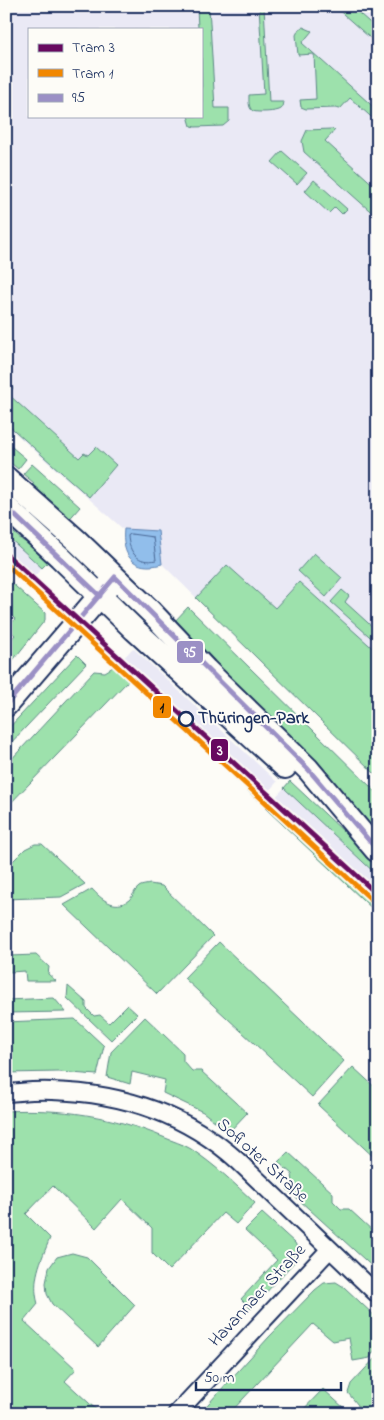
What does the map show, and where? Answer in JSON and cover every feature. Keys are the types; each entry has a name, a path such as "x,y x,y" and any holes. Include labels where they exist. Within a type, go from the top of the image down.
{"main road":[{"path":"6,478 76,540 308,769 377,850"},
{"path":"6,507 197,688 377,850"},
{"path":"6,705 115,578"}],"street":[{"name":"Sofioter Straße","path":"6,1093 51,1090 99,1095 149,1108 194,1128 218,1144 328,1250 378,1295"},
{"name":"Havannaer Straße","path":"176,1414 328,1250"}],"shaded area":[{"path":"6,6 378,6 378,777 162,564 147,566 133,562 125,551 123,529 6,425"},
{"path":"6,535 42,568 30,581 6,559"},
{"path":"133,648 277,782 263,797 118,664"},
{"path":"284,788 378,876 378,902 270,803"}],"green space":[{"path":"197,6 209,6 215,108 229,108 229,121 223,126 195,127 191,126 189,118 202,118 202,28 198,28"},
{"path":"259,6 264,6 269,102 284,102 283,107 279,110 258,112 250,108 249,95 264,94"},
{"path":"334,6 351,6 378,30 378,45"},
{"path":"303,27 312,31 302,43 378,111 378,123 350,98 340,109 306,109 301,107 300,100 316,99 314,54 298,55 296,35 299,29"},
{"path":"307,130 335,130 325,141 378,189 378,218 304,152 302,141"},
{"path":"282,151 307,173 297,184 272,162"},
{"path":"314,180 347,209 342,214 335,207 329,213 305,191"},
{"path":"6,381 13,388 8,394 79,458 84,453 88,455 96,447 116,465 89,497 6,423"},
{"path":"6,442 26,459 18,469 6,461"},
{"path":"32,464 80,507 66,523 28,490 34,483 23,474"},
{"path":"6,526 23,541 35,546 50,560 42,568 6,535"},
{"path":"314,553 342,578 326,597 298,571"},
{"path":"227,565 275,608 299,582 378,653 378,777 196,598"},
{"path":"6,578 45,613 45,620 6,669 6,645 15,635 7,628 15,619 6,611"},
{"path":"342,590 349,596 345,602 378,632 378,644 331,602"},
{"path":"188,607 378,794 378,836 174,622"},
{"path":"77,655 86,664 6,748 6,731"},
{"path":"118,664 263,797 258,801 165,713 128,681 6,808 6,765 94,671 105,672"},
{"path":"290,781 378,864 378,876 284,788"},
{"path":"270,803 378,902 378,914 265,808"},
{"path":"35,844 42,844 85,884 61,897 6,899 6,868 25,849"},
{"path":"150,884 162,886 213,936 157,994 64,905 92,889 109,902 114,904 124,903 130,899 139,887"},
{"path":"219,942 344,1061 312,1097 184,978"},
{"path":"36,955 49,967 48,974 56,981 26,981 25,971 10,972 9,956"},
{"path":"68,986 86,1002 86,1008 94,1016 100,1015 109,1023 127,1005 137,1014 111,1040 67,998"},
{"path":"54,998 66,1012 6,1013 6,1000"},
{"path":"145,1017 183,1053 183,1061 192,1071 201,1071 247,1113 229,1132 203,1112 163,1093 165,1080 132,1072 130,1084 107,1077 111,1052"},
{"path":"75,1019 104,1046 97,1075 59,1072 6,1073 6,1022"},
{"path":"353,1067 378,1090 378,1161 318,1105"},
{"path":"6,1111 67,1112 106,1119 144,1130 191,1149 232,1181 255,1203 236,1224 223,1213 169,1270 152,1253 152,1228 122,1199 96,1228 53,1186 26,1214 50,1238 40,1262 36,1278 38,1304 24,1321 76,1369 65,1381 101,1414 6,1414"},
{"path":"288,1152 333,1193 333,1201 341,1209 349,1209 373,1231 373,1239 378,1244 378,1268 376,1270 287,1189 293,1183 292,1174 278,1162"},
{"path":"262,1213 295,1243 299,1251 297,1259 251,1309 241,1299 277,1260 245,1230"},
{"path":"72,1253 87,1257 135,1305 98,1347 52,1304 47,1294 46,1283 49,1268 57,1257"},
{"path":"336,1282 344,1287 378,1319 378,1344 370,1358 353,1361 349,1338 333,1341 313,1324 229,1414 199,1414 315,1290 324,1283"},
{"path":"378,1355 378,1414 357,1414 358,1405 348,1393 351,1384"},
{"path":"323,1389 345,1409 344,1414 299,1414"}],"water":[{"path":"124,529 158,531 162,564 144,566 131,560 125,547"}],"tram line":[{"name":"3","path":"6,554 378,895"},
{"name":"1","path":"6,564 373,901"}],"transit line":[{"name":"95","path":"6,507 100,596"},
{"name":"95","path":"6,705 115,577 308,769 378,851"}],"place":[{"name":"Thüringen-Park","path":"186,719"}]}
